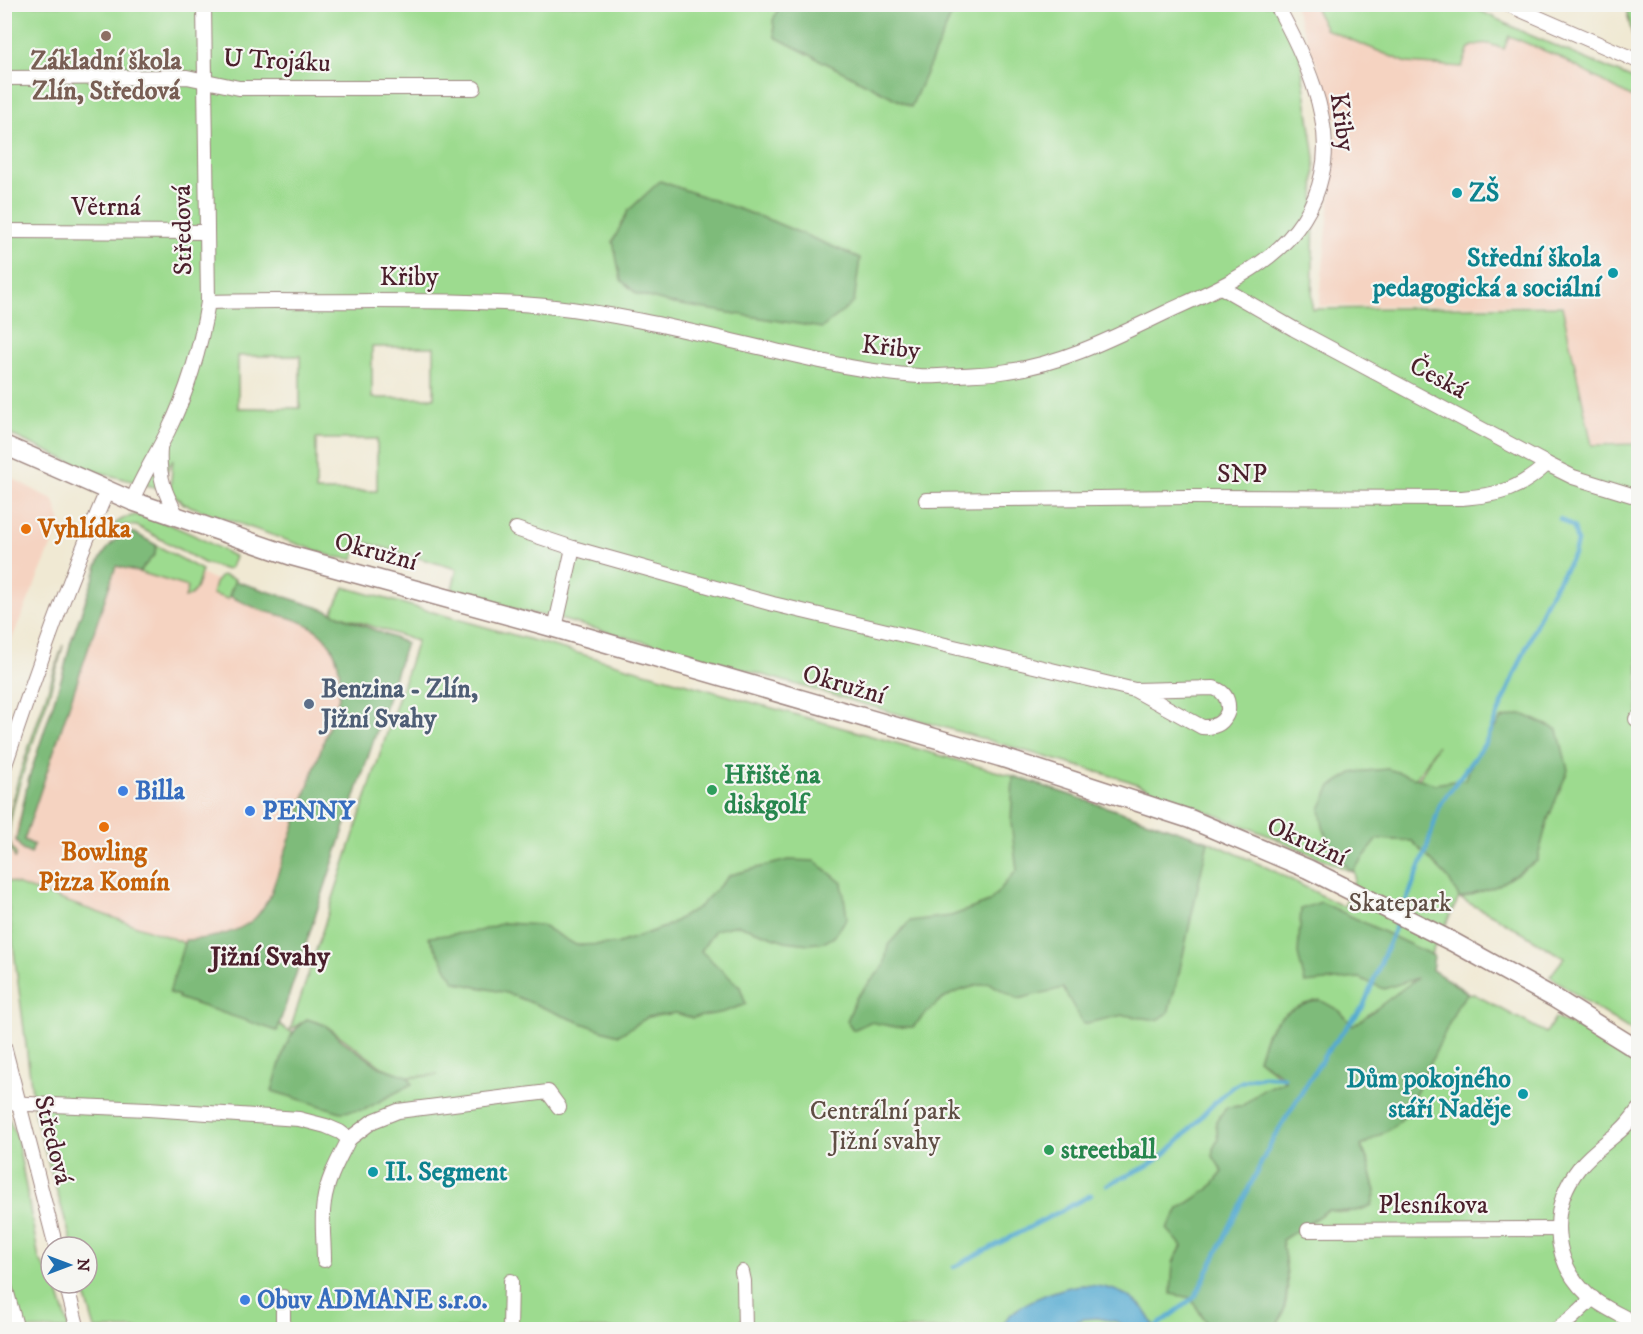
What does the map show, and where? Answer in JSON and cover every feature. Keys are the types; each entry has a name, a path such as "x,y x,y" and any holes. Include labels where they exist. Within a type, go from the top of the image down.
{"street":[{"name":"Středová","path":"132,501 141,478 160,447 186,390 208,302 204,4"},
{"name":"Křiby","path":"208,302 254,300 443,302 545,306 595,313 690,332 860,370 923,376 1012,371 1065,357 1100,344 1221,287 1267,260 1293,235 1312,207 1323,170 1323,133 1308,69 1276,4"},
{"path":"1507,4 1638,60"},
{"name":"U Trojáku","path":"4,78 187,78 239,88 474,88"},
{"name":"Větrná","path":"4,231 207,232"},
{"name":"Česká","path":"1221,287 1294,329 1547,464 1573,477 1638,497"},
{"name":"Okružní","path":"4,445 132,501 292,556 555,628 1000,757 1190,819 1321,875 1453,942 1566,1005 1638,1050"},
{"name":"Středová","path":"160,447 158,466 161,483 178,518"},
{"name":"SNP","path":"926,500 1188,497 1462,498 1493,496 1535,476 1547,464"},
{"path":"4,768 58,612 108,491"},
{"path":"516,529 573,548 783,607 1135,690 1214,688 1226,696 1228,711 1219,724 1213,727 1202,727 1135,690"},
{"path":"555,628 573,548"},
{"name":"Středová","path":"4,1046 53,1235"},
{"path":"324,1260 324,1203 334,1168 349,1139 380,1118 410,1108 548,1092 559,1107"},
{"path":"4,1103 299,1119 326,1126 349,1139"},
{"path":"1638,1110 1622,1129 1588,1158 1574,1175 1560,1205 1557,1229 1559,1246 1573,1277 1593,1298 1638,1325"},
{"name":"Plesníkova","path":"1308,1230 1557,1229"},
{"path":"742,1272 745,1329"},
{"path":"510,1329 511,1281"},
{"path":"4,1282 17,1329"},
{"path":"69,1295 78,1329"},
{"path":"283,1297 283,1329"},
{"path":"1556,1329 1572,1318 1593,1298"}],"shaded area":[{"path":"1294,5 1430,5 1557,56 1638,101 1638,443 1593,444 1562,304 1319,306 1338,122"},
{"path":"5,474 54,501 61,523 5,655"},
{"path":"111,554 146,555 376,636 253,1000 6,881 16,826"}],"green space":[{"path":"780,4 956,5 911,107 775,37 773,20"},
{"path":"4,5 1273,5 1298,43 1315,158 1312,309 1562,306 1592,445 1638,444 1638,1035 1550,976 1564,958 1496,917 1459,898 1420,976 1432,970 1468,993 1474,994 1546,1033 1555,1018 1591,1034 1638,1065 1638,1329 1275,1329 1285,1307 1288,1286 1282,1240 1328,1210 1347,1213 1376,1191 1368,1162 1360,1146 1392,1128 1415,1097 1340,1012 1267,1032 1258,1059 1285,1081 1262,1090 1242,1106 1227,1107 1216,1121 1218,1140 1213,1149 1214,1156 1223,1172 1209,1189 1179,1209 1182,1246 1173,1263 1210,1329 95,1329 85,1295 99,1295 99,1235 70,1235 35,1116 5,880 180,941 287,1030 405,1078 438,1075 409,1077 382,1067 325,1025 307,1019 290,1030 417,641 332,613 344,587 1013,776 1208,841 1268,868 1344,907 1355,878 1354,871 1129,781 718,662 552,617 523,612 452,589 457,569 360,541 353,559 334,557 184,504 170,491 173,459 158,488 86,469 5,432","holes":["372,347 434,347 434,398 372,398","238,356 300,356 300,408 238,408","316,439 377,439 377,491 316,491","1437,745 1406,804 1447,877 1412,841 1378,839"]},
{"path":"1316,5 1469,5 1525,33 1638,81 1638,101 1557,56 1509,36 1504,49 1483,43 1469,48 1462,67 1407,63 1325,29 1317,13"},
{"path":"1625,5 1638,5 1638,43 1632,34"},
{"path":"660,181 772,221 860,258 854,302 822,328 669,303 637,294 621,280 613,241 628,211"},
{"path":"135,515 160,521 212,544 235,557 231,567 227,570 204,563 137,526 124,525 108,533 119,521"},
{"path":"128,532 135,533 156,545 155,554 139,572 116,566 24,840 34,845 31,854 22,850 16,840 28,781 96,568 109,547"},
{"path":"156,545 202,570 197,587 189,596 185,598 188,587 139,572 155,554"},
{"path":"222,575 235,579 228,599 212,594 215,583"},
{"path":"235,581 326,610 406,643 277,1031 169,993 185,940 203,939 239,929 256,917 269,899 339,697 338,664 335,654 324,637 315,629 299,621 264,611 229,596"},
{"path":"63,645 14,805 9,833 16,854 15,858 6,841 8,820 18,779"},
{"path":"1522,714 1558,730 1568,770 1548,819 1537,861 1497,886 1460,899 1448,878 1412,841 1378,839 1352,872 1331,848 1323,827 1320,809 1331,786 1354,772 1388,769 1435,784 1466,779 1474,757 1501,719"},
{"path":"1013,776 1208,841 1178,978 1168,1013 1158,1020 1123,1015 1083,1024 1063,988 1018,999 989,983 963,989 946,997 913,1027 895,1027 870,1022 853,1030 847,1021 856,998 884,966 888,945 910,921 951,916 989,902 1017,870 1011,823"},
{"path":"788,860 815,861 842,883 847,918 834,937 825,942 809,944 785,941 738,925 715,930 701,951 740,987 746,1004 724,1012 692,1018 676,1013 648,1017 619,1035 509,994 454,981 429,937 479,931 503,923 541,925 576,945 616,944 665,927 699,907 730,875"},
{"path":"1321,902 1434,956 1432,970 1468,993 1458,1005 1405,1116 1392,1128 1361,1146 1376,1191 1372,1205 1350,1211 1328,1210 1282,1240 1287,1286 1281,1318 1275,1329 1210,1329 1191,1298 1171,1294 1173,1263 1182,1246 1167,1229 1179,1209 1209,1189 1223,1172 1213,1156 1213,1149 1218,1140 1216,1121 1227,1107 1242,1106 1262,1090 1285,1081 1284,1077 1258,1059 1266,1035 1284,1015 1305,1004 1320,1000 1340,1011 1353,1026 1417,978 1384,989 1359,978 1305,983 1298,954 1301,909"},
{"path":"307,1019 325,1025 380,1067 408,1076 412,1084 364,1110 341,1112 272,1091 288,1042 299,1025"},
{"path":"4,1115 9,1119 17,1138 39,1259 39,1295 59,1295 69,1329 22,1329 5,1266"}],"water":[{"path":"1082,1285 1105,1287 1126,1295 1143,1309 1155,1329 1127,1329 1118,1322 1097,1318 1083,1319 1055,1329 1002,1329 1005,1321 1023,1305 1061,1289"}],"waterway":[{"path":"1402,912 1425,854 1440,804 1486,742 1546,601 1574,554 1577,542 1574,528 1560,519"},
{"path":"1156,1330 1154,1328 1195,1297 1273,1139 1326,1053 1363,1007 1398,920"},
{"path":"1107,1185 1157,1160 1234,1086 1258,1077 1284,1077"},
{"path":"954,1267 1091,1195"}],"place":[{"name":"Základní škola Zlín, Středová","path":"106,36"},
{"name":"ZŠ","path":"1457,193"},
{"name":"Střední škola pedagogická a sociální","path":"1613,273"},
{"name":"Vyhlídka","path":"26,529"},
{"name":"Benzina - Zlín, Jižní Svahy","path":"309,704"},
{"name":"Hřiště na diskgolf","path":"712,790"},
{"name":"Billa","path":"123,791"},
{"name":"PENNY","path":"250,811"},
{"name":"Bowling Pizza Komín","path":"104,827"},
{"name":"Dům pokojného stáří Naděje","path":"1523,1094"},
{"name":"streetball","path":"1049,1150"},
{"name":"II. Segment","path":"373,1172"},
{"name":"Obuv ADMANE s.r.o.","path":"245,1300"}],"district":[{"name":"Jižní Svahy","path":"270,957"}],"park label":[{"name":"Skatepark","path":"1400,903"},
{"name":"Centrální park Jižní svahy","path":"885,1126"}]}
